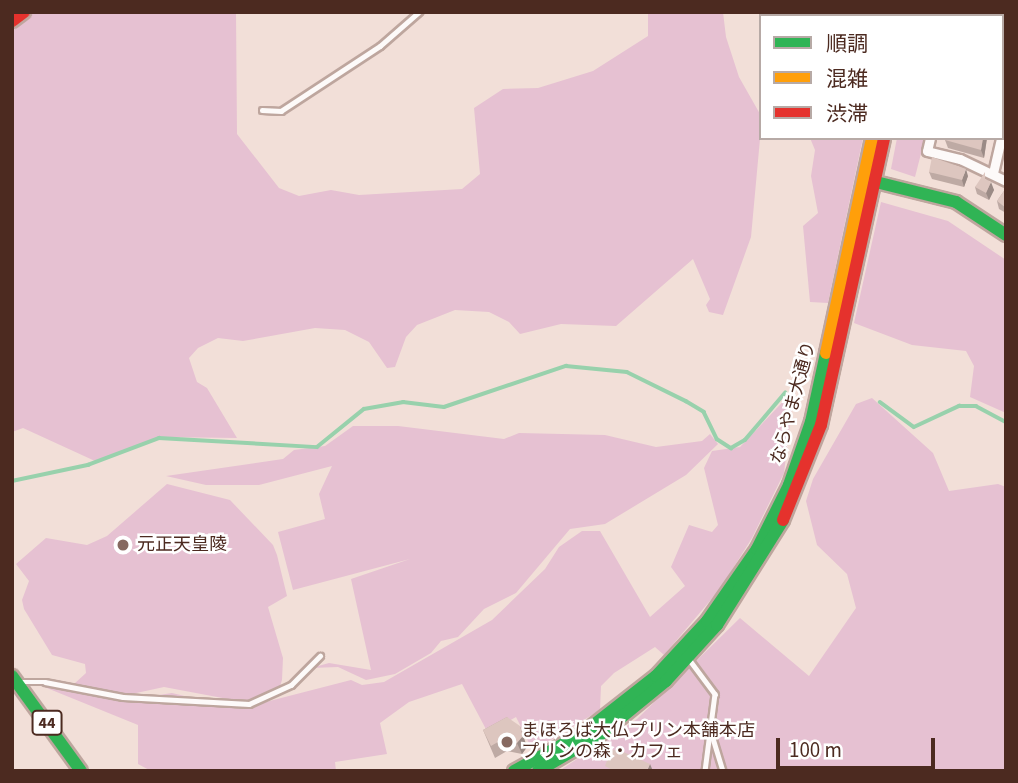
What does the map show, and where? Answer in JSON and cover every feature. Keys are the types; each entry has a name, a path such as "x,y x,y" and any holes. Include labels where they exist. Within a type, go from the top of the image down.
{"street":[{"path":"12,21 24,12"},
{"name":"ならやま大通り","path":"869,180 872,140"},
{"name":"ならやま大通り","path":"538,771 625,717 688,658 724,616 777,535 816,423 869,180 883,140"},
{"path":"930,140 927,151 993,173 1006,181"},
{"path":"993,173 1001,140"},
{"path":"869,180 956,202 1006,234"},
{"name":"ならやま大通り","path":"514,771 616,709 699,631 742,573 769,527 816,423"},
{"name":"44","path":"15,679 81,771"}],"lane":[{"path":"262,110 281,111 380,46 419,12"},
{"path":"15,679 122,697 249,704 291,685 320,656"},
{"path":"688,658 715,694 705,771"},
{"path":"711,730 723,771"}],"shaded area":[{"path":"29,12 236,12 237,134 279,188 299,196 331,190 359,195 462,189 480,174 474,108 503,89 538,88 593,71 648,36 648,12 723,12 726,37 739,77 759,112 760,140 751,237 723,315 709,312 706,305 710,299 693,259 616,326 561,324 520,334 509,322 489,312 455,310 417,325 406,337 395,367 387,368 369,342 345,330 315,328 243,341 218,338 198,348 189,358 197,382 207,388 237,438 159,437 95,461 23,428 12,432 12,27"},
{"path":"811,140 863,140 828,303 810,302 803,226 818,213 811,176 815,150"},
{"path":"897,140 924,140 915,177 891,169"},
{"path":"881,202 948,221 1006,260 1006,413 970,397 974,366 966,351 912,345 854,323"},
{"path":"794,390 784,473 752,538 720,589 664,655 655,647 614,673 601,686 600,710 533,751 516,717 488,733 462,684 409,702 380,723 387,754 335,762 336,771 151,771 138,764 138,725 37,684 126,700 172,693 239,709 351,680 362,685 384,682 492,620 545,569 559,547 582,531 600,531 650,617 685,586 671,567 689,525 712,532 718,525 704,468 712,451 740,447"},
{"path":"872,398 933,453 949,491 998,484 1006,487 1006,771 559,771 637,719 740,618 809,676 856,608 847,574 817,545 806,501 813,479 856,404"},
{"path":"353,426 398,426 504,439 519,433 605,435 656,447 702,441 710,434 718,444 686,475 605,524 570,529 516,593 484,609 458,637 441,641 431,653 395,674 366,680 338,667 311,668 329,663 371,670 351,579 410,559 293,590 278,532 325,519 319,494 332,466 259,485 206,485 166,476 283,459 294,450 325,446"},
{"path":"167,484 230,500 273,545 277,555 287,596 268,607 283,658 282,680 279,689 249,703 164,687 127,695 74,684 86,673 85,664 52,655 24,609 22,600 29,581 16,564 46,538 87,545 107,536"}],"building":[{"path":"1006,12 1006,31 1004,14 974,14"},
{"path":"945,140 983,140 981,150"},
{"path":"932,157 966,169 962,180 929,172"},
{"path":"985,172 985,179 991,182 986,193 975,187"},
{"path":"1006,188 1006,208 997,201"},
{"path":"507,717 520,726 523,736 517,743 503,739 491,746 483,730"},
{"path":"611,750 619,750 650,764 647,771 614,771 605,766"}],"waterway":[{"path":"12,481 88,465 159,438 317,447 364,409 403,402 444,407 566,366 627,372 686,401 704,412 717,439 731,448 745,440 785,393"},
{"path":"880,402 914,427 959,406 976,406 1006,422"}],"traffic: fast":[{"path":"868,180 956,202 1006,235"},
{"path":"514,771 582,734 656,676 707,621 757,549 789,485 811,422 826,353"},
{"path":"538,771 601,734 666,681 717,625 783,520"},
{"path":"12,676 81,771"}],"traffic: slow":[{"path":"826,353 872,140"}],"traffic: jam":[{"path":"12,21 24,12"},
{"path":"783,520 821,425 884,140"}],"place":[{"name":"元正天皇陵","path":"123,545"},
{"name":"まほろば大仏プリン本舗本店 プリンの森・カフェ","path":"507,742"}]}
